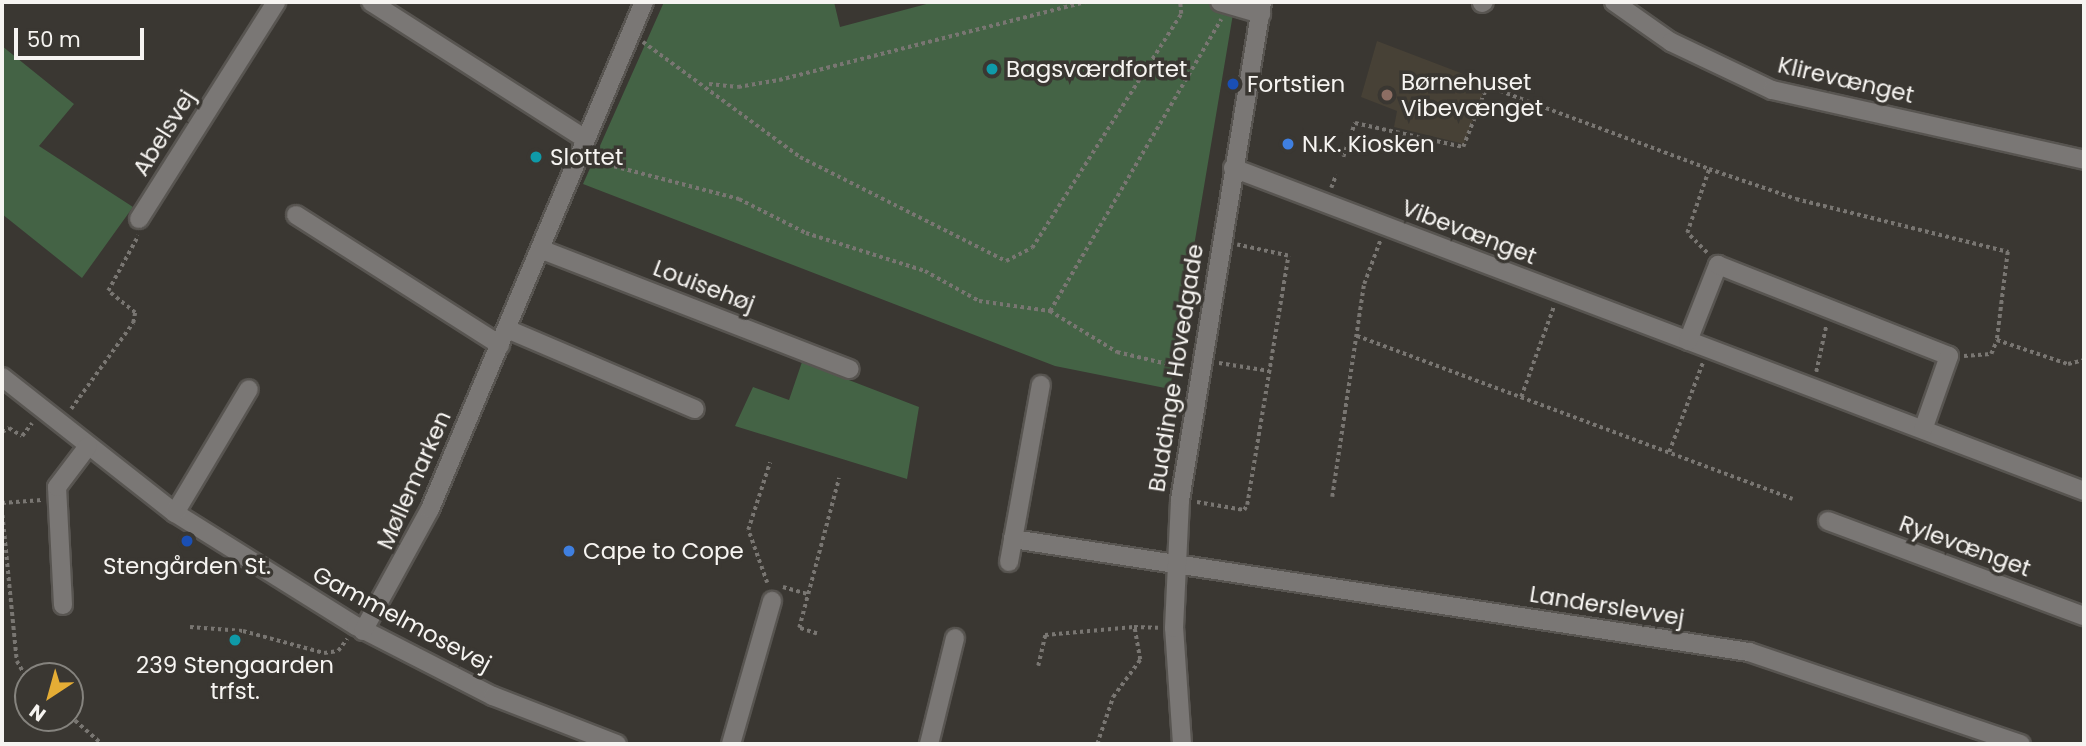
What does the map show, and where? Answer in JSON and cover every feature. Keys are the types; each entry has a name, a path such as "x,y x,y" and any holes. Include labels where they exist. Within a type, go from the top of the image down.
{"street":[{"name":"Abelsvej","path":"139,219 276,2"},
{"path":"371,2 582,146"},
{"name":"Møllemarken","path":"360,628 426,519 644,2"},
{"name":"Klirevænget","path":"1614,2 1671,42 1772,90 2084,160"},
{"path":"1224,5 1261,8"},
{"name":"Buddinge Hovedgade","path":"1182,744 1174,628 1173,565 1201,365 1261,8"},
{"name":"Vibevænget","path":"1233,168 2084,492"},
{"path":"296,215 503,337 695,409"},
{"name":"Louisehøj","path":"540,248 850,369"},
{"path":"1688,341 1718,265 1949,356 1923,430"},
{"name":"Gammelmosevej","path":"2,377 59,425 175,513 360,628 574,737 617,744"},
{"path":"1009,562 1041,385"},
{"path":"175,513 249,389"},
{"path":"63,605 57,486 88,446"},
{"name":"Rylevænget","path":"1828,521 2084,616"},
{"name":"Landerslevvej","path":"1013,540 1749,652 2021,744"},
{"path":"731,744 770,592"},
{"path":"929,744 955,638"}],"path":[{"path":"707,84 738,87 779,80 1085,2"},
{"path":"630,33 707,84 800,157 1006,261 1032,248 1181,13 1180,2"},
{"path":"1050,311 1224,5"},
{"path":"1343,157 1355,124 1463,147 1488,86 1796,199 2008,252 1997,340 1991,354 1949,356"},
{"path":"582,146 657,182 739,199 806,233 925,271 979,301 1050,311 1136,360 1269,371"},
{"path":"1709,169 1686,233 1718,265"},
{"path":"59,425 132,323 135,313 108,291 138,239 139,219"},
{"path":"1332,497 1364,284 1386,226"},
{"path":"1180,500 1244,510 1247,505 1289,256 1221,243"},
{"path":"1521,397 1559,292"},
{"path":"1810,387 1828,342 1825,307"},
{"path":"1357,335 1793,499"},
{"path":"1997,340 2068,364 2084,360"},
{"path":"1669,452 1707,348"},
{"path":"2,432 9,428 22,436 42,411"},
{"path":"769,462 748,530 770,592"},
{"path":"817,634 799,628 839,478"},
{"path":"18,662 2,505 57,499"},
{"path":"190,627 243,631 333,653 360,628"},
{"path":"1097,744 1113,698 1140,660 1134,627"},
{"path":"1038,666 1045,635 1134,627 1174,628"},
{"path":"84,728 102,744"}],"shaded area":[{"path":"1377,41 1487,83 1464,144 1394,127 1397,111 1361,97"}],"green space":[{"path":"664,2 834,2 840,27 934,2 1235,2 1170,389 1055,366 583,184"},
{"path":"2,46 74,104 39,146 133,207 82,278 2,214"},
{"path":"802,362 919,407 907,479 735,426 753,387 789,400"}],"place":[{"name":"Bagsværdfortet","path":"992,69"},
{"name":"Fortstien","path":"1233,84"},
{"name":"Børnehuset Vibevænget","path":"1387,95"},
{"name":"N.K. Kiosken","path":"1288,144"},
{"name":"Slottet","path":"536,157"},
{"name":"Stengården St.","path":"187,541"},
{"name":"Cape to Cope","path":"569,551"},
{"name":"239 Stengaarden trfst.","path":"235,640"}]}
